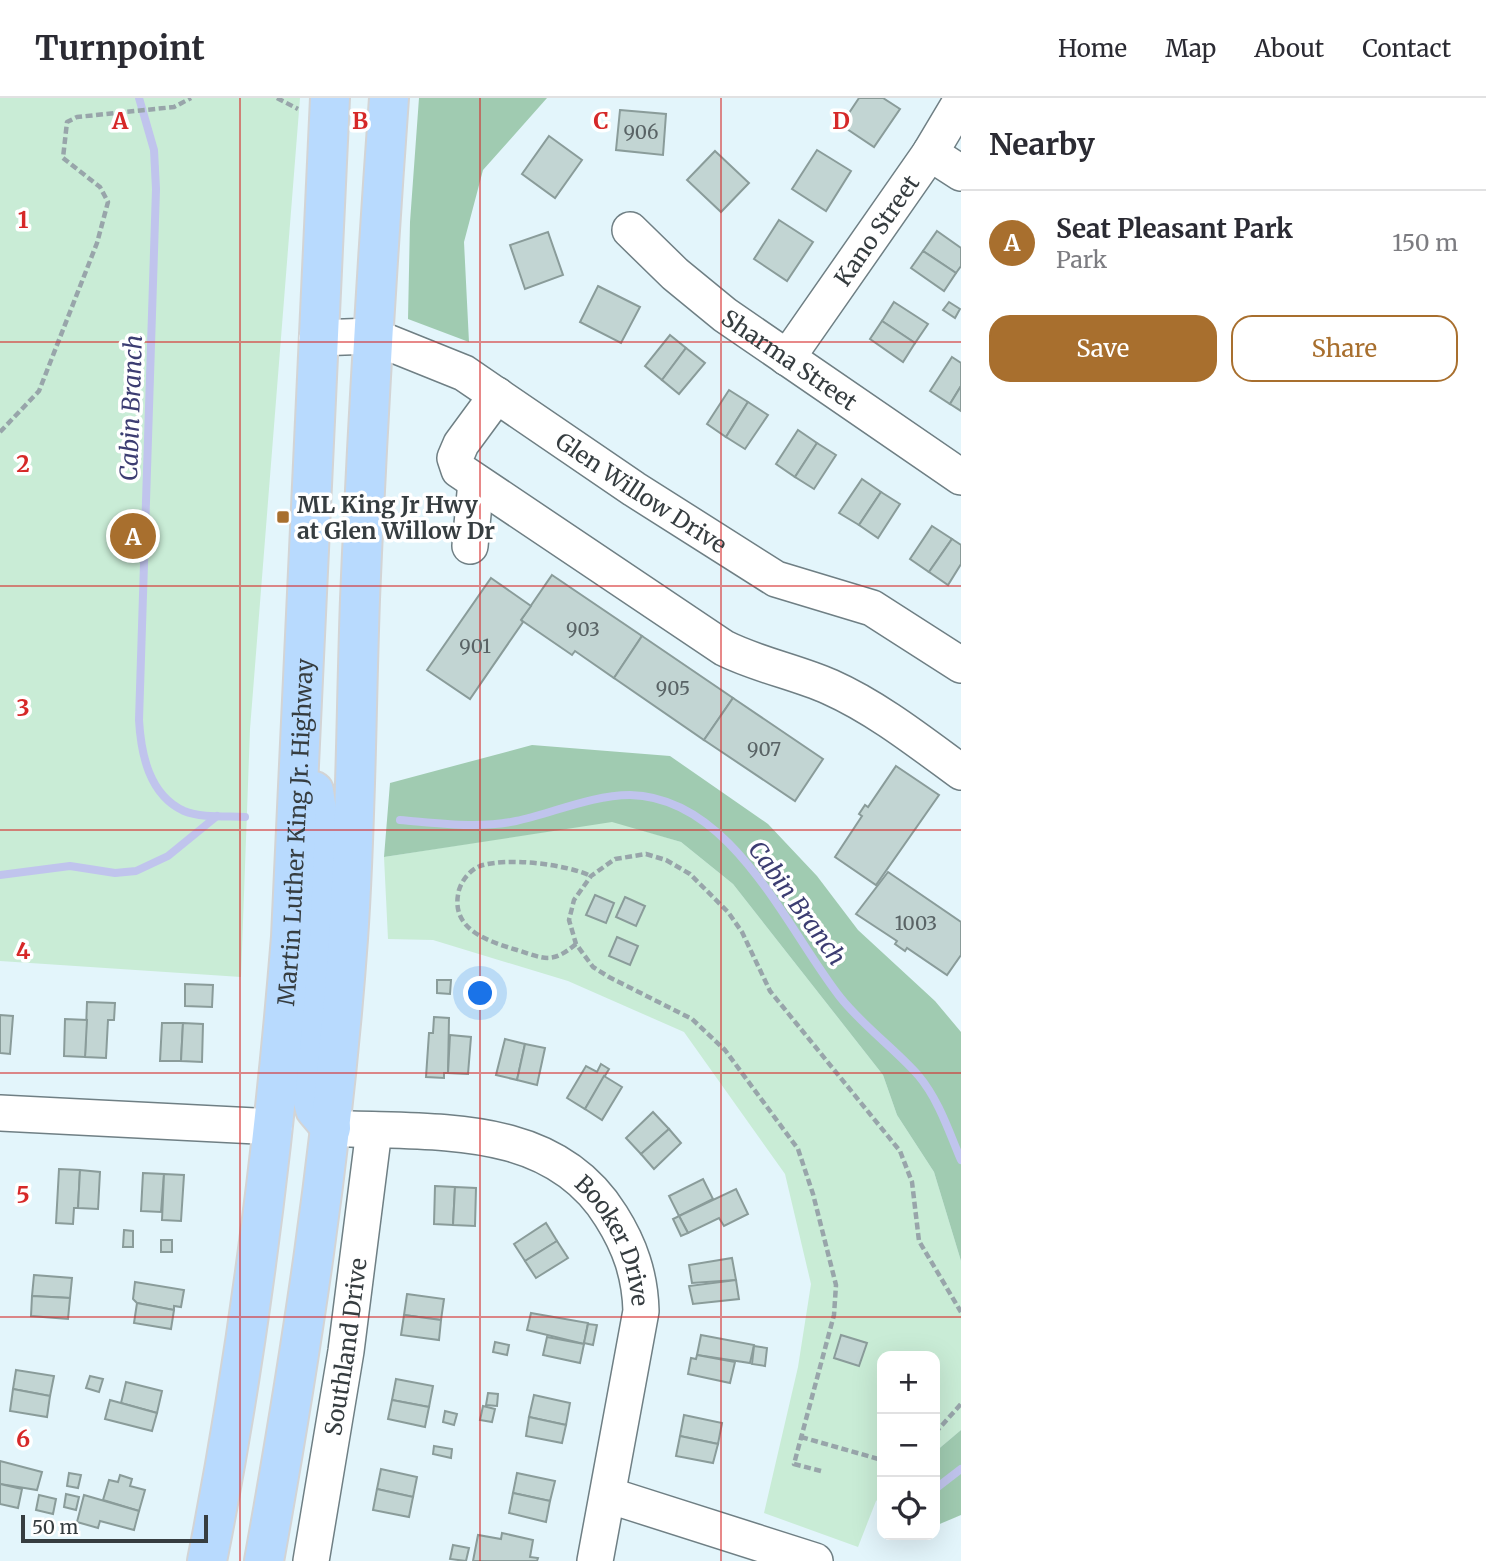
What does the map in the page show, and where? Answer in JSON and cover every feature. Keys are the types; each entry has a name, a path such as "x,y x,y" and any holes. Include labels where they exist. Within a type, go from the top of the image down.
{"main road":[{"name":"Martin Luther King Jr. Highway","path":"207,1561 246,1342 274,1127 291,937 330,98"},
{"path":"264,1561 331,1128 348,936 372,336 389,98"},
{"path":"298,761 314,790 321,836 319,934 308,1083 315,1109 331,1128"},
{"path":"274,1127 291,1131 301,1140 306,1151 306,1177 279,1368 280,1408 287,1423"}],"street":[{"name":"Kano Street","path":"787,358 930,153 961,102"},
{"path":"930,153 961,173"},
{"name":"Sharma Street","path":"630,230 699,296 961,477"},
{"name":"Glen Willow Drive","path":"317,338 372,336 464,373 634,489 776,579 872,608 961,665"},
{"path":"497,396 461,444 455,458 459,470 724,648 747,660 833,688 905,732 961,772"},
{"path":"470,546 476,482"},
{"path":"0,1114 274,1127"},
{"name":"Booker Drive","path":"331,1128 466,1134 504,1139 525,1146 576,1175 608,1211 633,1258 640,1288 641,1311 595,1561"},
{"name":"Southland Drive","path":"311,1561 346,1351 374,1130"},
{"path":"608,1495 816,1561"}],"path":[{"path":"0,432 39,391 97,243 108,202 100,187 63,158 67,122 77,117 121,115 174,107 191,98"},
{"path":"821,1471 794,1464 834,1315 836,1285 813,1194 798,1149 717,1042 692,1019 593,967 576,944 569,920 574,900 590,876 615,859 646,854 666,860 690,874 728,912 743,932 770,991 900,1151 912,1182 919,1241 961,1312"},
{"path":"576,944 555,959 544,959 483,940 463,924 456,901 461,884 469,873 480,866 526,863 573,868 590,876"},
{"path":"940,1428 961,1405"},
{"path":"801,1437 877,1459"}],"green space":[{"path":"0,98 300,98 250,729 241,977 0,961"},
{"path":"419,98 547,98 483,170 464,242 469,342 408,319 410,222"},
{"path":"532,745 670,756 768,824 817,876 858,930 935,1001 961,1032 961,1261 934,1172 897,1115 883,1075 733,884 681,842 612,822 384,857 390,783"},
{"path":"612,821 681,842 733,884 883,1075 897,1115 934,1172 961,1261 961,1430 940,1448 940,1351 877,1351 877,1500 858,1547 764,1513 798,1367 811,1284 785,1174 684,1032 568,981 433,940 388,939 384,857"},
{"path":"961,1430 961,1515 940,1524 940,1477 940,1448"}],"building":[{"path":"859,98 883,98 900,109 874,147 841,125"},
{"path":"620,110 666,114 663,155 616,150"},
{"path":"549,136 582,160 555,198 522,174"},
{"path":"817,150 851,171 826,211 792,189"},
{"path":"715,151 749,183 721,212 687,180"},
{"path":"779,220 813,242 787,281 754,259"},
{"path":"937,231 961,248 961,266 956,273 923,251"},
{"path":"548,232 563,275 525,289 510,245"},
{"path":"923,251 956,273 944,291 911,268"},
{"path":"598,286 640,307 621,343 580,322"},
{"path":"894,302 928,324 915,343 882,321"},
{"path":"949,302 960,309 955,318 943,310"},
{"path":"882,321 915,343 903,362 870,339"},
{"path":"670,335 686,348 662,380 645,366"},
{"path":"686,348 705,363 679,394 662,380"},
{"path":"952,357 961,363 961,386 950,404 930,391"},
{"path":"961,386 961,411 950,404"},
{"path":"729,390 748,402 726,437 707,424"},
{"path":"748,402 768,415 745,449 726,437"},
{"path":"798,430 817,443 795,477 776,464"},
{"path":"817,443 836,455 814,489 795,477"},
{"path":"862,479 881,492 859,525 839,513"},
{"path":"881,492 900,504 878,538 859,525"},
{"path":"932,526 952,539 929,572 910,559"},
{"path":"952,539 961,545 961,564 948,585 929,572"},
{"path":"552,575 642,636 614,678 575,651 572,655 521,620"},
{"path":"491,578 531,606 470,699 427,670"},
{"path":"642,636 733,698 704,740 614,678"},
{"path":"733,698 823,759 795,801 704,740"},
{"path":"896,766 939,795 876,885 835,857 862,816 859,814 865,805 868,807"},
{"path":"888,872 961,922 961,955 947,975 907,948 905,951 895,944 897,941 856,914"},
{"path":"595,895 614,903 606,923 586,915"},
{"path":"625,897 645,906 636,926 616,917"},
{"path":"617,937 638,946 630,965 609,956"},
{"path":"437,980 451,980 450,994 437,993"},
{"path":"185,984 213,985 212,1007 185,1006"},
{"path":"87,1002 115,1003 114,1020 108,1020 106,1058 85,1057"},
{"path":"0,1015 13,1016 10,1054 0,1053"},
{"path":"434,1017 449,1018 448,1073 444,1073 444,1078 426,1077 429,1033 433,1033"},
{"path":"65,1019 87,1020 85,1057 64,1056"},
{"path":"162,1023 183,1023 181,1061 160,1061"},
{"path":"183,1023 203,1024 202,1062 181,1061"},
{"path":"450,1035 471,1037 468,1074 448,1073"},
{"path":"505,1039 525,1044 517,1080 496,1075"},
{"path":"525,1044 545,1048 537,1085 517,1080"},
{"path":"601,1064 609,1069 585,1109 567,1098 586,1066 597,1072"},
{"path":"604,1076 622,1087 602,1120 585,1109"},
{"path":"653,1112 669,1129 641,1154 626,1138"},
{"path":"669,1129 681,1143 654,1169 641,1154"},
{"path":"59,1169 80,1170 78,1208 74,1208 73,1224 56,1223"},
{"path":"80,1170 100,1172 98,1209 78,1208"},
{"path":"143,1173 164,1174 161,1212 141,1211"},
{"path":"164,1174 184,1175 181,1221 162,1220"},
{"path":"703,1179 713,1199 679,1216 669,1196"},
{"path":"435,1186 455,1187 453,1225 434,1224"},
{"path":"455,1187 476,1188 475,1226 453,1225"},
{"path":"736,1189 748,1214 724,1226 719,1218 688,1233 679,1216"},
{"path":"679,1216 688,1233 681,1236 673,1219"},
{"path":"546,1223 557,1241 525,1261 514,1244"},
{"path":"124,1230 133,1231 133,1247 123,1247"},
{"path":"161,1240 172,1240 172,1252 161,1252"},
{"path":"557,1241 568,1258 536,1278 525,1261"},
{"path":"732,1258 736,1280 692,1283 689,1265"},
{"path":"34,1275 72,1278 70,1298 32,1296"},
{"path":"736,1280 739,1299 693,1304 689,1286"},
{"path":"135,1282 184,1290 181,1307 174,1306 174,1310 137,1303 133,1299"},
{"path":"407,1294 444,1299 441,1320 404,1315"},
{"path":"32,1296 70,1298 68,1319 31,1316"},
{"path":"137,1303 174,1310 171,1329 134,1323"},
{"path":"531,1313 588,1323 584,1344 527,1330"},
{"path":"404,1315 441,1320 439,1340 401,1335"},
{"path":"588,1324 597,1325 593,1345 584,1343"},
{"path":"701,1335 754,1345 750,1363 697,1355"},
{"path":"841,1335 867,1343 859,1366 834,1358"},
{"path":"547,1337 584,1344 580,1363 543,1355"},
{"path":"495,1342 509,1345 507,1355 493,1352"},
{"path":"754,1346 767,1348 765,1366 752,1364"},
{"path":"697,1355 735,1362 730,1383 688,1374 691,1358 696,1359"},
{"path":"16,1370 54,1376 50,1396 13,1389"},
{"path":"90,1376 103,1379 99,1392 86,1388"},
{"path":"396,1379 433,1386 429,1407 392,1400"},
{"path":"126,1382 162,1391 157,1413 121,1403"},
{"path":"13,1389 50,1396 47,1417 10,1411"},
{"path":"488,1393 498,1394 497,1406 486,1405"},
{"path":"534,1395 570,1403 566,1425 529,1417"},
{"path":"110,1400 157,1413 152,1431 105,1419"},
{"path":"392,1400 429,1407 425,1427 388,1419"},
{"path":"483,1406 495,1409 492,1422 480,1420"},
{"path":"445,1411 457,1414 454,1425 443,1422"},
{"path":"684,1415 722,1423 718,1444 680,1436"},
{"path":"529,1417 566,1425 562,1443 526,1436"},
{"path":"680,1436 718,1444 713,1463 676,1456"},
{"path":"434,1446 452,1449 451,1458 433,1454"},
{"path":"0,1461 42,1472 37,1490 0,1484"},
{"path":"381,1469 417,1477 413,1497 377,1489"},
{"path":"69,1473 81,1475 78,1488 67,1486"},
{"path":"517,1473 555,1481 550,1501 513,1493"},
{"path":"120,1475 132,1479 130,1486 145,1490 139,1511 103,1500 109,1480 118,1482"},
{"path":"0,1484 22,1489 18,1508 0,1504"},
{"path":"377,1489 413,1497 409,1517 373,1510"},
{"path":"513,1493 550,1501 546,1522 509,1513"},
{"path":"66,1494 79,1497 76,1510 64,1507"},
{"path":"39,1495 56,1499 53,1514 36,1510"},
{"path":"84,1495 139,1511 134,1530 100,1521 98,1528 77,1522"},
{"path":"502,1533 533,1540 530,1557 538,1558 537,1561 473,1561 478,1535 501,1539"},
{"path":"453,1545 469,1548 466,1561 450,1559"}],"waterway":[{"name":"Cabin Branch","path":"139,98 154,150 156,189 139,720 142,746 155,784 172,804 198,815 245,817"},
{"name":"Cabin Branch","path":"400,820 487,825 530,818 601,798 630,795 666,801 698,818 727,842 753,871 849,1008 918,1075 938,1105 961,1160"},
{"path":"0,875 70,866 115,873 136,871 168,856 217,816"},
{"path":"940,1485 961,1469"}],"place":[{"name":"ML King Jr Hwy at Glen Willow Dr","path":"283,517"},
{"name":"Seat Pleasant Park","path":"133,536"}]}
